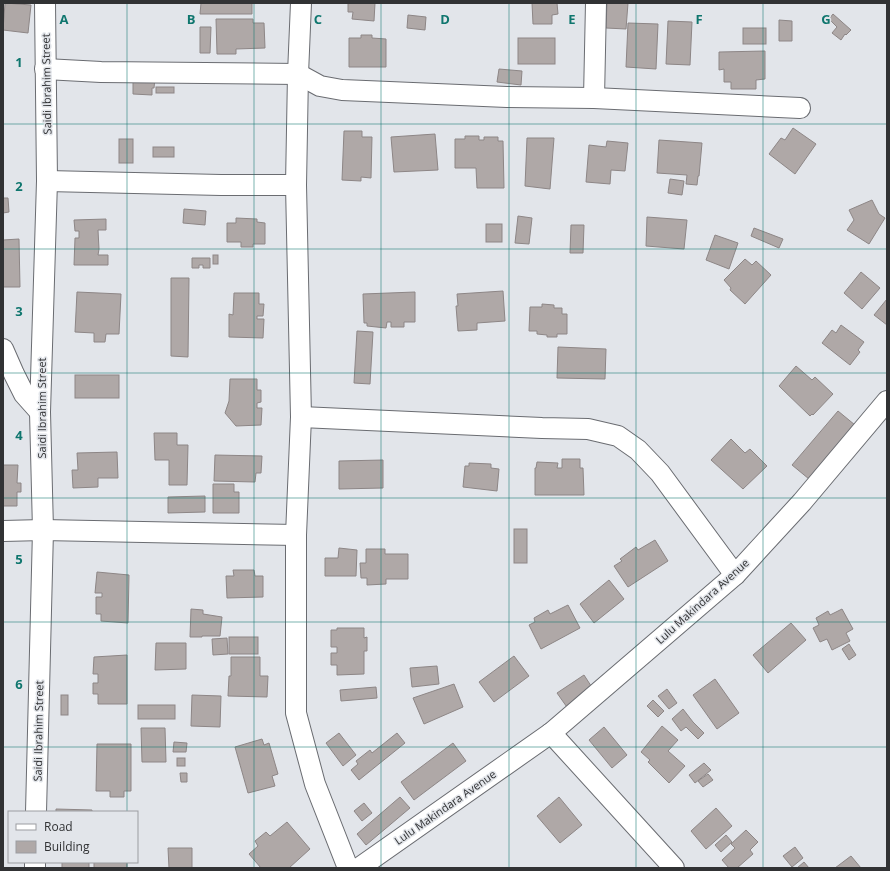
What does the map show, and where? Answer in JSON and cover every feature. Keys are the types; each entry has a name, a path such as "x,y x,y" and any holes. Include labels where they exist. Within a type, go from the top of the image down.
{"street":[{"name":"Saidi Ibrahim Street","path":"36,811 43,530 40,412 47,181 45,3"},
{"path":"301,3 296,185 301,417 296,535 296,713 315,784 348,868"},
{"path":"594,98 596,3"},
{"path":"46,69 101,72 298,74 320,86 342,90 507,97 594,98 800,108"},
{"path":"47,181 221,185 296,185"},
{"path":"3,349 24,394 40,412"},
{"name":"Lulu Makindara Avenue","path":"359,868 550,733 735,575 802,502 887,401"},
{"path":"301,417 588,428 618,436 638,450 660,473 735,575"},
{"path":"3,531 43,530 296,535"},
{"path":"550,733 674,868"}],"building":[{"path":"5,3 31,5 28,33 3,30"},
{"path":"201,3 252,3 252,14 200,14"},
{"path":"348,3 375,3 374,21 352,19 353,12 348,12"},
{"path":"532,3 557,3 558,14 552,15 552,24 533,24"},
{"path":"607,3 628,3 626,29 606,28"},
{"path":"833,14 851,30 846,35 845,34 841,40 832,33 837,27 829,19"},
{"path":"408,15 426,17 425,30 407,28"},
{"path":"216,19 253,19 253,23 264,23 265,48 236,49 236,54 217,54"},
{"path":"779,20 792,21 792,41 779,41"},
{"path":"668,21 692,22 690,65 666,64"},
{"path":"628,23 658,24 656,69 626,67"},
{"path":"200,27 211,27 210,53 200,53"},
{"path":"743,28 766,28 766,44 743,44"},
{"path":"361,35 372,35 372,38 386,39 386,67 349,67 349,38 361,38"},
{"path":"518,38 555,38 555,64 518,64"},
{"path":"765,51 765,79 756,80 756,89 731,89 731,82 724,82 724,69 719,70 719,52"},
{"path":"499,69 522,71 521,85 497,82"},
{"path":"155,78 154,88 152,88 152,95 133,94 133,82"},
{"path":"156,87 174,87 174,93 156,93"},
{"path":"793,128 816,144 795,174 769,154 781,138 785,140"},
{"path":"344,131 362,131 362,137 372,137 371,178 361,177 361,181 342,180"},
{"path":"435,134 438,170 394,172 391,137"},
{"path":"465,136 479,136 479,140 484,140 484,137 498,137 498,141 503,141 504,188 477,188 476,168 455,168 455,139 465,139"},
{"path":"527,138 554,138 550,189 525,186"},
{"path":"119,139 133,139 133,163 119,163"},
{"path":"659,140 702,143 697,185 686,184 687,175 657,173"},
{"path":"607,141 628,143 625,171 611,170 610,184 586,182 589,145 606,147"},
{"path":"153,147 174,147 174,157 153,157"},
{"path":"670,179 684,181 682,195 668,193"},
{"path":"3,198 8,198 9,212 3,213"},
{"path":"872,200 879,214 885,218 869,244 847,230 854,220 849,210"},
{"path":"184,209 206,211 205,225 183,223"},
{"path":"518,216 532,218 529,244 515,243"},
{"path":"647,217 687,220 684,249 646,246"},
{"path":"236,218 257,219 257,222 265,223 265,244 253,244 253,247 241,247 241,242 227,242 227,223 236,223"},
{"path":"106,219 106,230 98,230 98,255 108,255 108,265 74,265 75,238 79,238 79,231 75,231 74,220"},
{"path":"486,224 502,224 502,242 486,242"},
{"path":"571,225 584,225 583,253 570,253"},
{"path":"754,228 783,239 779,248 751,236"},
{"path":"715,235 738,243 729,269 706,260"},
{"path":"19,239 20,287 3,287 3,240"},
{"path":"213,255 218,255 218,264 213,264"},
{"path":"192,258 210,258 210,268 203,268 203,265 199,265 199,268 192,268"},
{"path":"745,259 752,265 756,261 771,275 745,304 730,290 731,288 724,280"},
{"path":"861,272 880,288 862,309 844,293"},
{"path":"171,278 189,278 188,357 171,356"},
{"path":"503,291 505,321 477,323 477,330 458,331 456,306 458,306 457,294"},
{"path":"77,292 121,294 119,334 106,334 105,342 94,342 94,333 75,332"},
{"path":"415,292 415,322 404,322 404,327 391,327 391,322 387,322 386,328 367,326 367,323 364,323 363,294"},
{"path":"234,293 259,293 259,304 264,304 263,316 257,316 257,319 264,319 263,338 229,337 229,314 233,315"},
{"path":"887,299 887,325 874,315"},
{"path":"542,304 554,305 554,308 562,308 562,314 567,314 567,334 557,334 557,337 547,337 547,335 537,334 537,331 529,331 530,307 542,307"},
{"path":"841,325 864,342 858,350 860,352 850,365 822,343 832,330 836,333"},
{"path":"357,331 373,332 370,384 354,383"},
{"path":"558,347 606,349 605,379 557,378"},
{"path":"796,366 812,380 815,377 833,394 813,415 812,414 810,416 779,386"},
{"path":"75,375 119,375 119,398 75,398"},
{"path":"230,379 257,379 257,390 261,390 261,402 257,403 257,408 262,408 261,425 236,426 225,413 229,401"},
{"path":"838,411 855,425 809,479 792,465"},
{"path":"154,433 177,433 177,445 188,445 187,485 169,485 169,460 155,460"},
{"path":"731,439 745,453 750,449 767,466 743,489 711,460"},
{"path":"117,452 118,478 98,478 98,487 73,488 72,470 78,470 77,453"},
{"path":"215,455 262,456 261,473 256,473 255,482 214,481"},
{"path":"562,459 580,459 580,468 583,468 584,495 535,495 535,468 537,462 558,463 557,468 562,468"},
{"path":"383,460 383,488 339,489 339,461"},
{"path":"469,463 491,464 491,468 499,469 497,491 463,487 465,466 469,466"},
{"path":"3,465 18,465 17,483 21,483 21,492 17,492 17,506 3,506"},
{"path":"213,484 234,484 234,492 239,492 239,513 213,513"},
{"path":"205,496 205,512 168,513 168,497"},
{"path":"514,529 527,529 527,563 514,563"},
{"path":"655,540 668,561 628,587 614,566 622,561 620,559 636,547 638,550"},
{"path":"339,548 357,550 356,576 325,576 325,558 338,558"},
{"path":"366,549 385,549 385,554 408,554 408,579 386,579 386,584 367,585 367,578 361,578 360,563 366,563"},
{"path":"233,570 254,570 255,576 263,576 263,597 227,598 226,576 234,576"},
{"path":"97,572 129,575 128,623 101,621 101,614 96,614 96,597 102,597 102,593 95,593"},
{"path":"609,580 624,599 594,623 580,604"},
{"path":"568,605 580,628 541,649 529,625 535,622 534,618 548,610 550,614"},
{"path":"191,609 203,610 203,614 222,617 220,636 190,637"},
{"path":"842,609 853,629 846,633 850,641 832,650 827,639 820,642 813,628 819,625 816,618 828,611 830,615"},
{"path":"791,623 806,640 768,673 753,655"},
{"path":"337,628 364,628 364,638 367,637 367,651 364,651 364,674 337,675 337,665 331,665 331,653 337,653 337,647 331,647 331,630 337,630"},
{"path":"229,637 258,637 258,654 229,654"},
{"path":"227,638 228,654 213,655 212,639"},
{"path":"156,643 186,643 186,669 155,670"},
{"path":"849,644 856,655 849,660 842,649"},
{"path":"127,655 127,704 98,704 98,694 93,694 93,683 98,683 98,674 93,674 94,657"},
{"path":"514,656 529,676 494,702 479,682"},
{"path":"231,657 260,657 260,676 268,676 267,697 228,696 229,676 231,676"},
{"path":"437,666 439,684 412,687 410,668"},
{"path":"584,675 595,692 569,710 557,693"},
{"path":"715,679 739,713 717,729 693,695"},
{"path":"454,684 463,707 424,724 413,698"},
{"path":"376,687 377,698 341,701 340,690"},
{"path":"667,689 677,703 669,709 658,696"},
{"path":"61,695 68,695 68,715 61,715"},
{"path":"192,695 221,696 220,727 191,726"},
{"path":"653,700 664,711 658,717 647,706"},
{"path":"138,705 175,705 175,719 138,719"},
{"path":"683,709 704,733 698,739 686,727 681,731 672,719"},
{"path":"662,726 678,740 668,751 685,766 669,783 648,762 650,760 641,752"},
{"path":"604,727 627,755 612,768 589,740"},
{"path":"141,728 165,728 166,762 142,762"},
{"path":"339,733 356,755 343,766 326,743"},
{"path":"397,733 405,743 359,780 351,770 358,764 356,761 370,750 372,753"},
{"path":"262,739 264,745 269,743 278,774 272,776 275,786 248,793 235,747"},
{"path":"174,742 187,743 186,752 173,752"},
{"path":"453,743 466,761 414,800 401,782"},
{"path":"97,744 131,744 131,791 124,791 124,797 110,797 110,791 96,791"},
{"path":"177,758 185,758 185,766 177,766"},
{"path":"704,763 711,770 695,783 689,775"},
{"path":"180,773 187,773 187,782 181,782"},
{"path":"708,774 713,780 703,787 698,781"},
{"path":"400,797 410,808 366,845 357,834"},
{"path":"559,797 582,825 560,843 537,816"},
{"path":"364,803 372,813 362,821 354,811"},
{"path":"716,808 732,826 706,849 691,831"},
{"path":"56,809 92,810 92,811 56,811"},
{"path":"287,822 310,849 289,868 261,868 249,854 258,846 255,841 266,832 270,836"},
{"path":"746,830 758,842 750,850 753,854 737,868 729,868 722,860 735,848 731,844"},
{"path":"726,835 732,842 721,852 715,845"},
{"path":"795,847 803,858 792,867 783,856"},
{"path":"168,848 192,848 192,868 169,868"},
{"path":"851,856 861,868 835,868"},
{"path":"804,862 809,868 797,868"},
{"path":"62,863 89,863 89,868 62,868"},
{"path":"94,863 127,863 127,868 94,868"}]}
